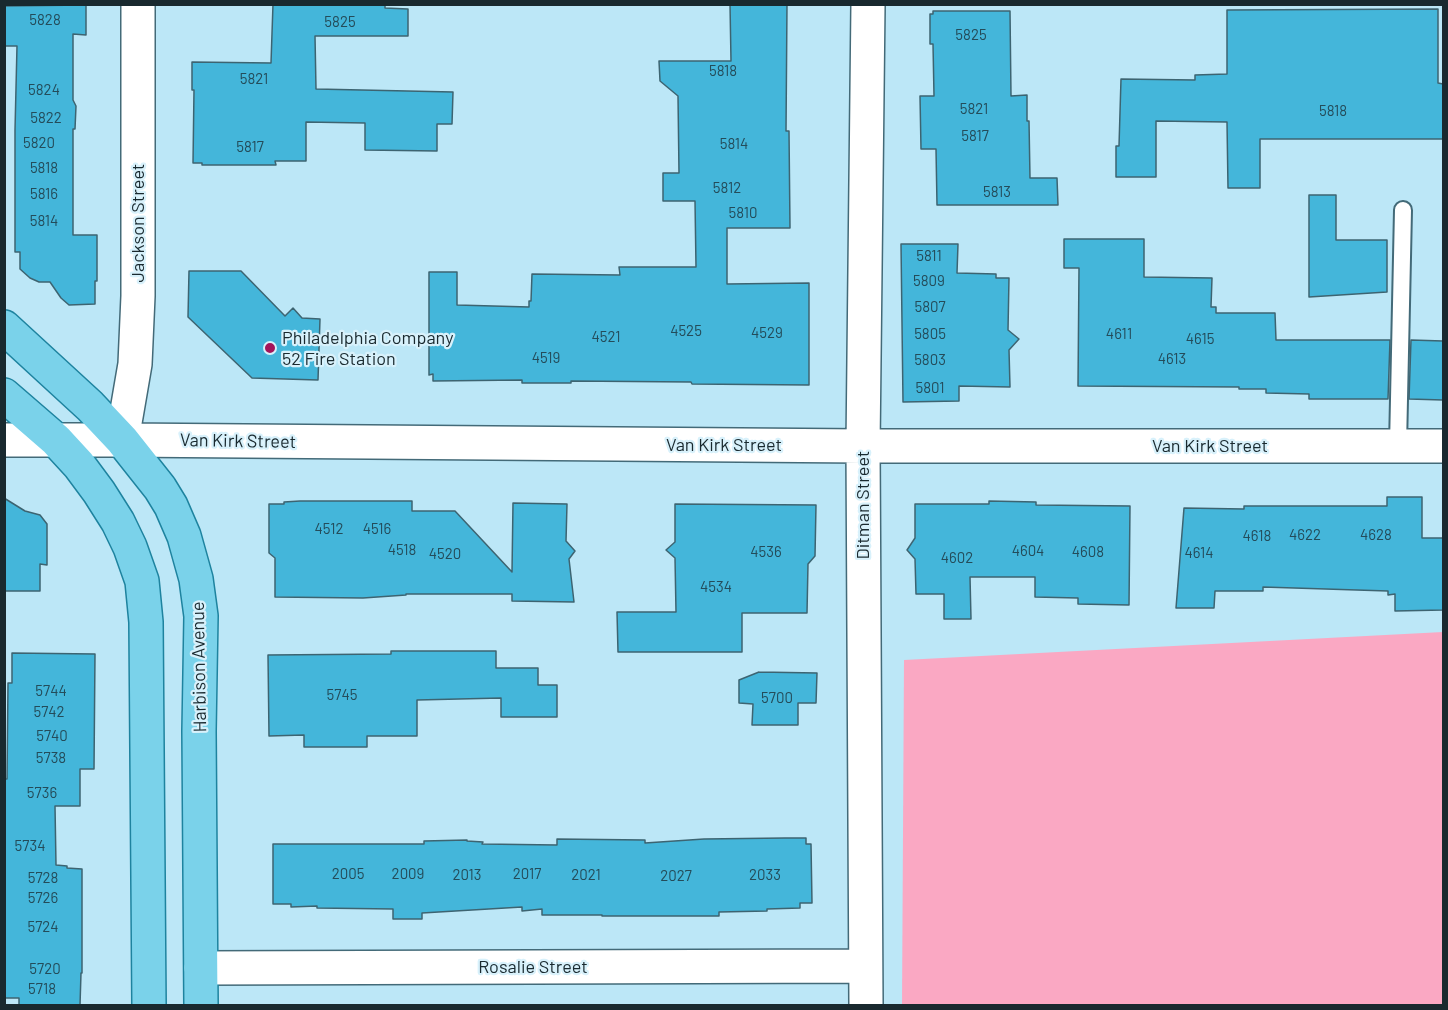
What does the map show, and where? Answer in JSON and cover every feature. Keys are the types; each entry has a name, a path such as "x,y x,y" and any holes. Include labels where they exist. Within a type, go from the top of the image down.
{"main road":[{"name":"Harbison Avenue","path":"4,327 90,406 122,440 160,488 184,536 196,579 201,616 199,731 201,1005"},
{"path":"4,395 56,440 79,465 118,522 142,581 146,622 149,1005"}],"street":[{"name":"Jackson Street","path":"122,440 135,364 138,296 138,4"},
{"name":"Ditman Street","path":"866,1005 863,446 868,4"},
{"name":"Van Kirk Street","path":"4,440 863,446 1443,446"},
{"name":"Rosalie Street","path":"201,968 865,966"}],"lane":[{"path":"1398,446 1402,210"}],"shaded area":[{"path":"1443,632 1443,1005 902,1005 904,660"}],"building":[{"path":"273,4 385,4 385,8 408,9 408,36 315,36 316,89 453,92 452,124 437,124 437,151 365,150 365,123 306,122 306,161 275,161 276,165 193,163 192,62 271,63"},
{"path":"730,4 787,4 786,131 789,131 790,228 727,228 727,284 809,283 809,385 571,381 571,383 522,383 522,380 433,381 433,374 429,375 429,272 457,272 457,305 529,307 532,274 620,275 619,267 696,267 695,201 663,201 663,173 679,173 678,96 660,81 659,61 731,61"},
{"path":"86,5 86,35 73,34 73,100 76,106 75,129 73,129 73,235 97,235 97,281 95,281 95,304 69,305 50,282 39,282 20,269 20,252 15,252 17,46 4,46 4,6"},
{"path":"1438,9 1438,83 1443,84 1443,139 1260,139 1260,188 1228,188 1227,122 1156,121 1156,177 1116,177 1121,79 1195,80 1195,75 1227,74 1227,10"},
{"path":"933,11 1010,11 1011,96 1027,95 1030,178 1057,178 1058,205 937,205 936,149 921,149 920,96 934,96 933,44 930,44 930,14 933,14"},
{"path":"1309,195 1336,195 1336,240 1387,240 1387,292 1309,297"},
{"path":"1064,239 1144,239 1144,277 1212,278 1211,307 1216,307 1216,313 1275,313 1276,340 1390,340 1388,399 1309,399 1309,394 1266,393 1266,389 1239,389 1239,387 1078,386 1079,268 1064,268"},
{"path":"901,244 958,244 957,273 996,274 996,278 1009,278 1008,330 1019,339 1009,350 1010,387 959,386 959,401 903,402"},
{"name":"Philadelphia Company 52 Fire Station","path":"189,271 241,271 285,316 293,308 302,318 320,319 318,380 252,378 188,317"},
{"path":"1411,340 1443,341 1443,400 1409,399"},
{"path":"1387,497 1422,497 1422,538 1443,538 1443,610 1395,611 1395,594 1388,595 1388,591 1263,587 1263,591 1215,591 1214,608 1176,608 1184,508 1387,506"},
{"path":"4,498 25,511 40,515 47,524 47,565 40,564 40,591 4,591"},
{"path":"300,501 412,501 412,511 455,511 512,572 513,503 567,504 566,541 575,551 569,559 574,602 512,601 512,594 406,594 363,598 275,597 275,558 269,553 269,504"},
{"path":"989,501 1036,502 1036,505 1130,506 1129,605 1078,604 1078,598 1035,597 1035,577 970,577 971,619 944,619 944,594 916,594 915,559 907,550 915,538 915,504 989,504"},
{"path":"675,504 816,505 815,556 808,564 807,613 742,613 742,652 618,652 617,612 676,612 675,558 666,550 675,542"},
{"path":"391,651 496,651 496,668 538,668 538,685 557,685 557,717 501,717 501,698 417,700 417,736 367,736 367,747 304,747 304,735 269,736 268,655 391,654"},
{"path":"12,653 95,654 94,769 80,769 80,806 55,806 56,865 82,869 80,1005 19,1005 19,998 4,998 4,779 7,779 8,683 12,683"},
{"path":"759,672 817,673 816,703 798,703 798,725 752,725 753,704 739,703 739,680"},
{"path":"806,838 806,844 811,844 812,903 800,903 800,908 719,912 719,916 602,916 542,915 542,909 522,911 522,907 422,913 422,919 393,919 393,909 291,907 291,904 273,904 273,844 424,844 424,841 467,840 483,842 482,844 557,845 557,839 645,840 645,843 704,839"}],"place":[{"name":"Philadelphia Company 52 Fire Station","path":"270,348"}]}
